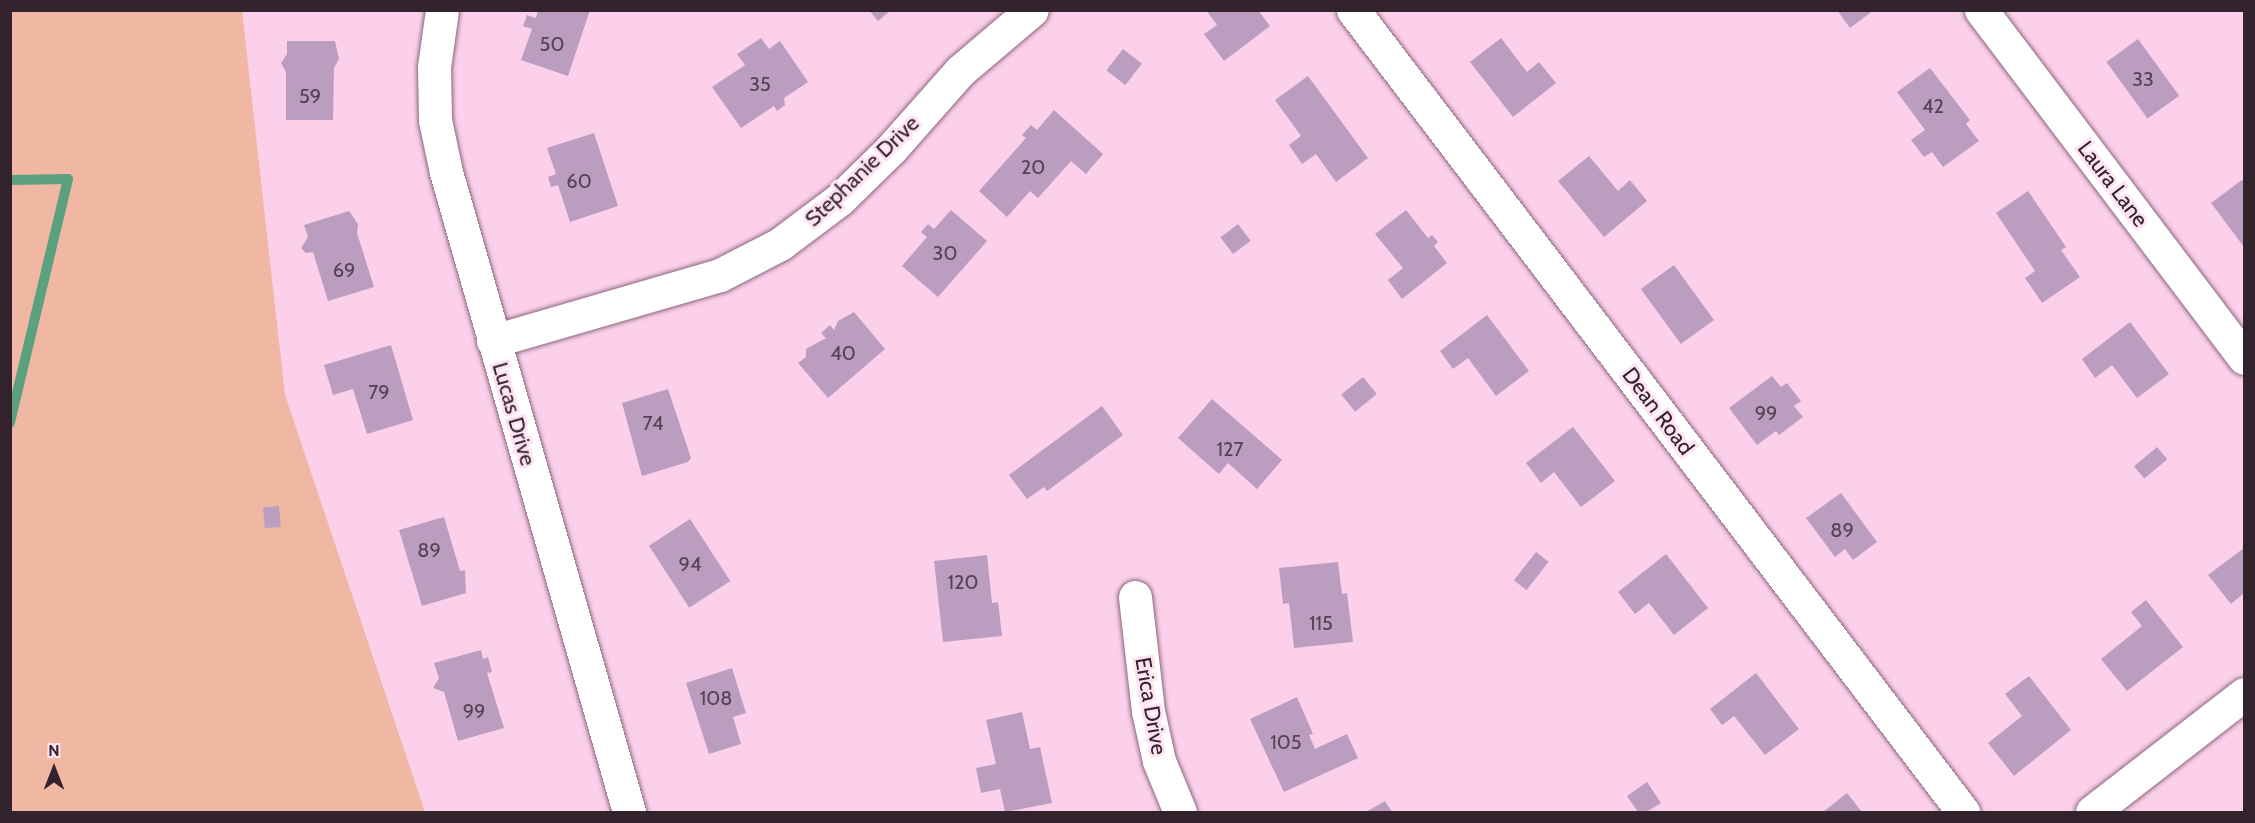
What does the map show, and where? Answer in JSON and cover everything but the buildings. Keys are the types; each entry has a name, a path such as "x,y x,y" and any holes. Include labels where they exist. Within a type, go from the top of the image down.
{"street":[{"name":"Lucas Drive","path":"442,10 434,67 435,120 493,341 629,813"},
{"name":"Stephanie Drive","path":"493,341 720,275 780,244 840,199 891,149 960,71 1032,10"},
{"name":"Dean Road","path":"1353,10 1963,813"},
{"name":"Laura Lane","path":"1981,10 2244,358"},
{"name":"Erica Drive","path":"1135,597 1148,711 1159,761 1180,813"},
{"path":"2092,813 2244,694"}],"shaded area":[{"path":"10,11 242,11 285,395 425,812 11,812"}],"waterway":[{"path":"10,180 68,179 10,423"}]}
